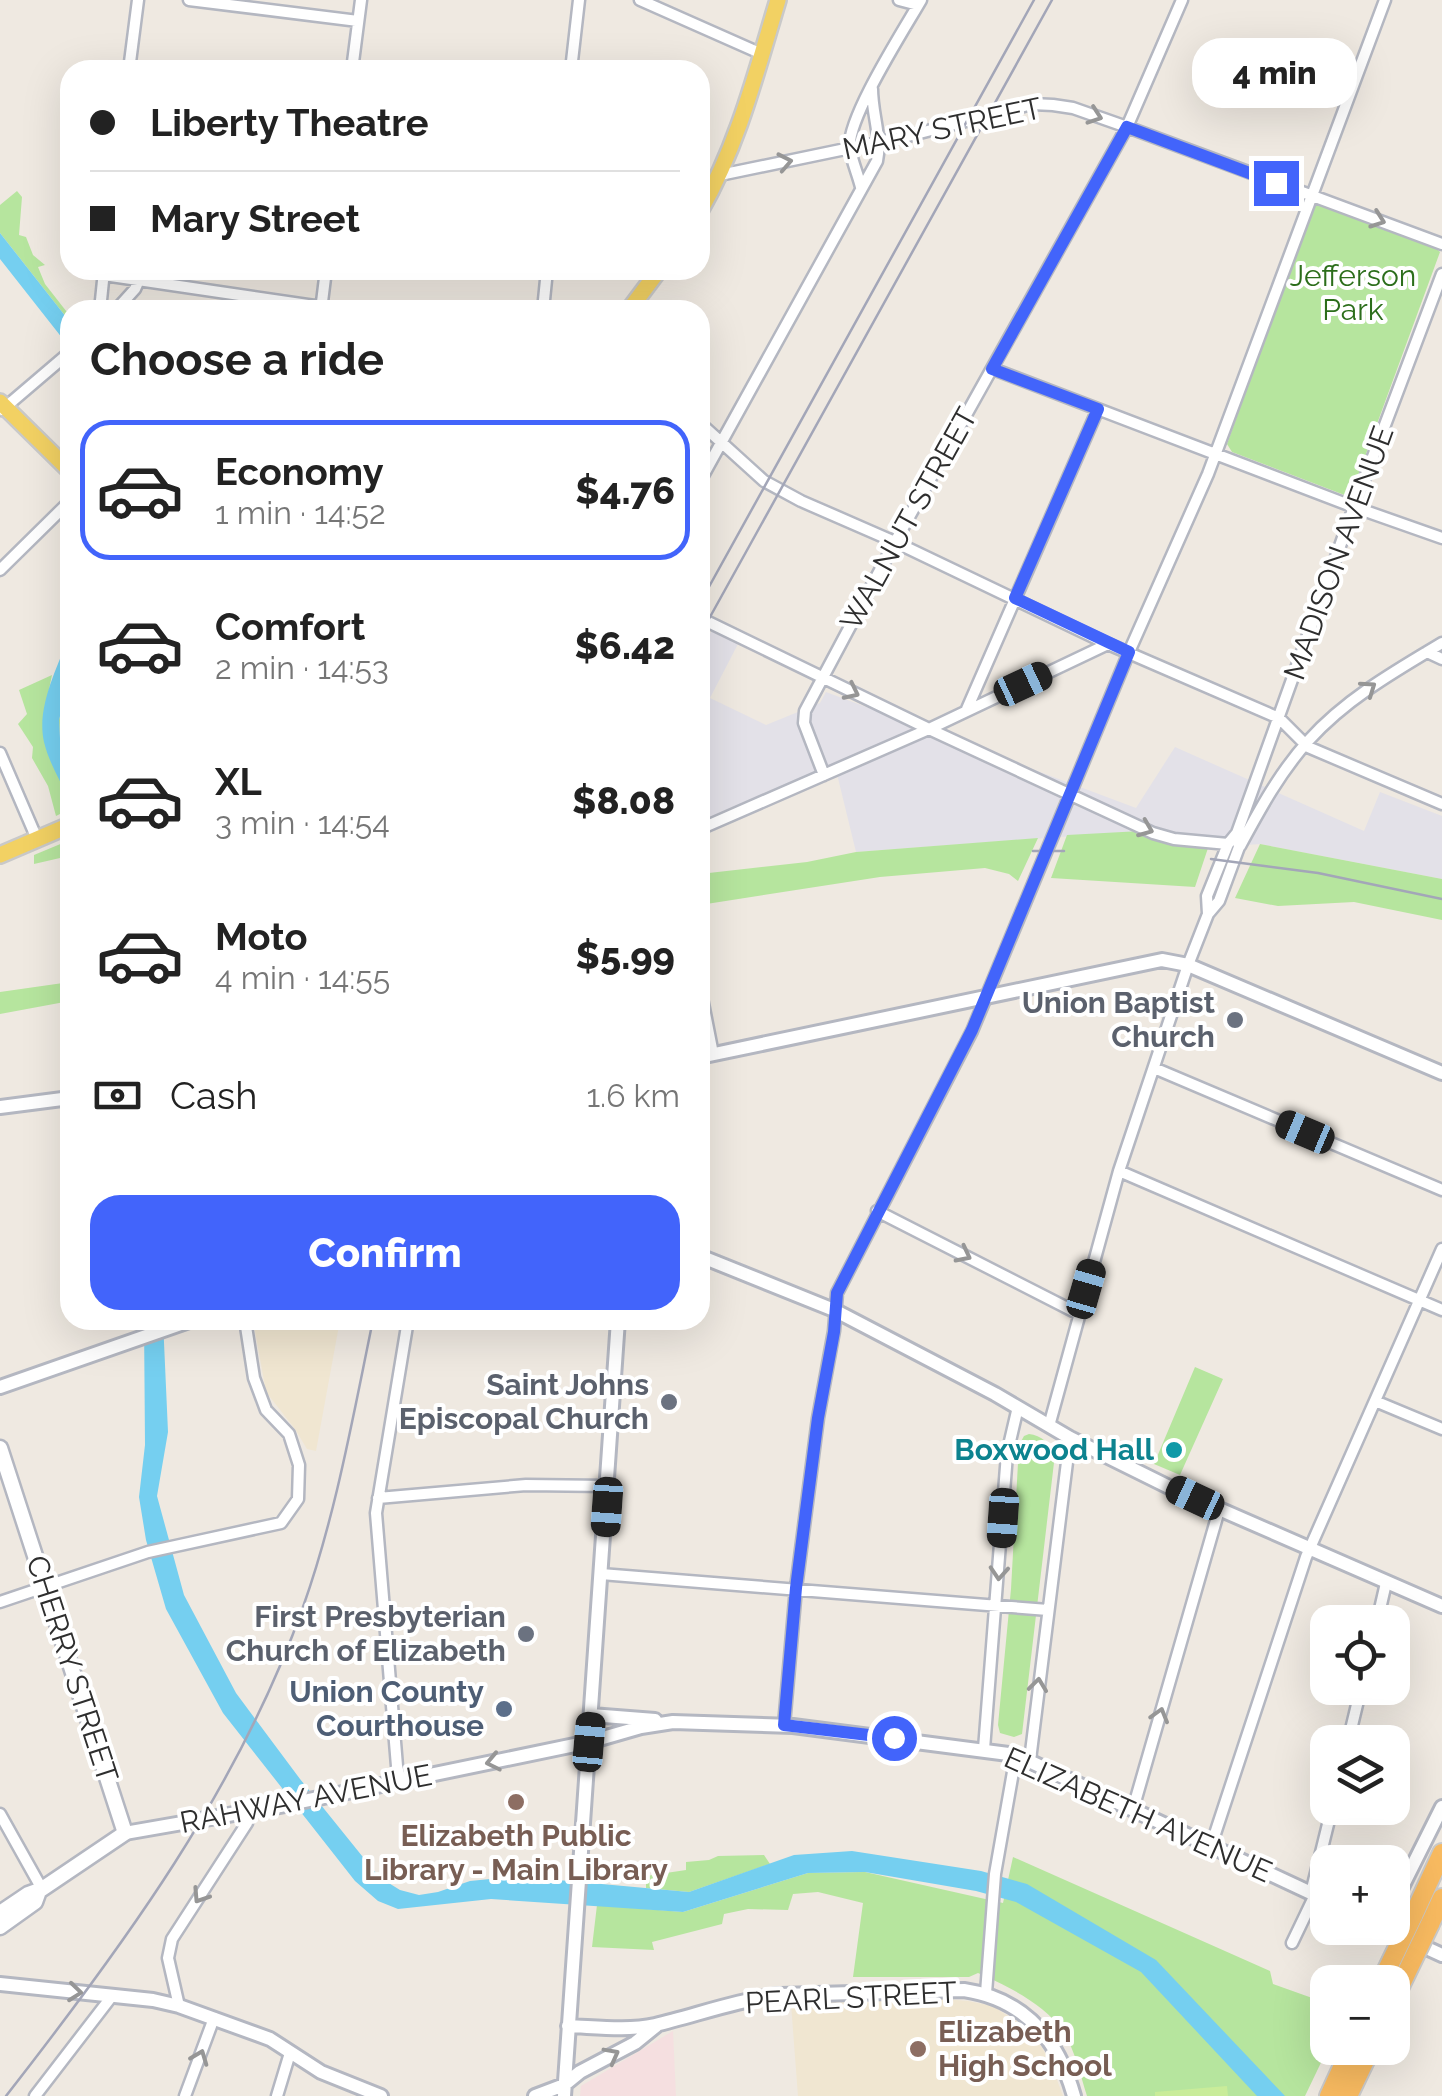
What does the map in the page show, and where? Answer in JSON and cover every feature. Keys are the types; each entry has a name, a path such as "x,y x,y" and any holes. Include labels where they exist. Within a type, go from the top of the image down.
{"highway":[{"path":"1390,1965 1442,1853"},
{"path":"1410,1966 1442,1898"},
{"path":"1328,2096 1343,2065"},
{"path":"1348,2096 1363,2065"}],"main road":[{"path":"710,193 738,133 778,0"},
{"path":"636,300 651,280"},
{"path":"2,407 60,462"},
{"path":"0,855 60,829"},
{"name":"CHERRY STREET","path":"0,1448 125,1834"},
{"name":"RAHWAY AVENUE","path":"0,1913 125,1834"},
{"name":"RAHWAY AVENUE","path":"0,1927 35,1902 41,1890"}],"street":[{"path":"130,60 138,0"},
{"path":"188,0 358,21"},
{"path":"353,60 361,0"},
{"path":"572,60 579,0"},
{"path":"640,0 762,54"},
{"path":"862,188 850,149 852,126 920,2 900,0"},
{"name":"WALNUT STREET","path":"824,776 803,717 895,542 1127,127 1182,0"},
{"path":"784,1725 796,1588 818,1418 841,1284 967,1041 1129,652 1217,453 1385,0"},
{"path":"710,463 877,161 880,142 872,90"},
{"name":"MARY STREET","path":"720,175 850,149 1032,104 1073,108 1442,244"},
{"name":"MADISON AVENUE","path":"1049,1426 1119,1171 1188,966 1208,914 1219,901 1237,833 1442,274"},
{"path":"126,280 255,300"},
{"path":"124,300 137,284"},
{"path":"2,407 60,360"},
{"path":"992,369 1442,538"},
{"path":"966,710 1098,409"},
{"path":"710,431 764,482 1108,644 1279,718 1305,745 1442,804"},
{"path":"0,570 60,511"},
{"path":"710,623 1153,834 1233,845 1305,745 1347,704 1442,643"},
{"path":"710,825 928,730 1108,644"},
{"path":"1427,652 1442,658"},
{"path":"0,753 37,839"},
{"path":"710,1055 1162,960 1188,966 1442,1072"},
{"path":"1154,1068 1442,1190"},
{"path":"0,1108 60,1099"},
{"path":"1119,1171 1442,1310"},
{"path":"877,1211 1079,1314"},
{"path":"1211,1846 1310,1550 1442,1249"},
{"path":"710,1260 834,1310 1070,1438 1219,1510 1442,1606"},
{"path":"0,1387 167,1330"},
{"path":"0,1602 148,1552 283,1521 298,1499 299,1465 289,1434 266,1410 254,1378 247,1330"},
{"path":"401,1781 376,1513 406,1330"},
{"path":"564,2090 617,1330"},
{"path":"1374,1401 1442,1430"},
{"path":"984,1749 1008,1454 1018,1407"},
{"path":"1070,1438 1048,1610 1023,1757 994,1874 986,1993 1022,2013 1043,2032 1074,2096"},
{"path":"378,1498 526,1486 608,1486"},
{"path":"1133,1809 1219,1510"},
{"path":"601,1574 1048,1610"},
{"path":"1380,1605 1386,1583"},
{"path":"591,1715 672,1722"},
{"name":"ELIZABETH AVENUE","path":"589,1742 672,1722 784,1725 1023,1757 1310,1892"},
{"name":"RAHWAY AVENUE","path":"125,1834 589,1742"},
{"path":"1410,1871 1442,1807"},
{"path":"179,2006 168,1958 172,1939 247,1823 248,1812"},
{"path":"0,1814 41,1890"},
{"path":"1292,1943 1310,1910"},
{"path":"1410,1940 1442,1955"},
{"path":"0,1984 179,2006 270,2039 343,2082 378,2096"},
{"name":"PEARL STREET","path":"568,2026 658,2024 780,1995 943,1989 986,1993"},
{"path":"34,2096 112,1996"},
{"path":"185,2096 214,2018"},
{"name":"PEARL STREET","path":"535,2096 564,2090 580,2072 635,2043 658,2024"},
{"path":"277,2096 290,2053"}],"shaded area":[{"path":"712,630 739,642 710,698"},
{"path":"826,692 1136,808 1175,747 1364,831 1380,792 1442,816 1442,879 1260,844 1208,848 1171,844 1141,831 856,852 836,770 710,826 710,698 766,725 820,703"},
{"path":"255,1330 338,1330 316,1451 307,1449 266,1392"},
{"name":"Elizabeth High School","path":"944,1999 993,2006 1017,2022 1036,2038 1063,2096 798,2096 791,2004"},
{"path":"673,2031 676,2096 580,2096 581,2086"}],"green space":[{"path":"17,191 22,197 19,235 26,237 33,255 45,265 38,267 60,309 0,233 0,205"},
{"name":"Jefferson Park","path":"1317,203 1440,252 1352,492 1347,496 1232,452 1227,444 1313,205"},
{"path":"52,675 43,719 52,763 60,780 60,814 56,816 48,786 32,758 33,747 18,724 27,714 19,690"},
{"path":"1141,831 1171,844 1208,848 1195,887 1051,878 1067,835"},
{"path":"1038,838 1018,881 1009,874 985,868 880,877 710,903 710,873 856,852"},
{"path":"60,844 60,858 34,864 34,855"},
{"path":"1260,844 1442,879 1442,920 1354,902 1278,906 1235,898"},
{"path":"60,983 60,1003 0,1014 0,992"},
{"path":"1195,1367 1223,1379 1180,1475 1154,1464"},
{"path":"1029,1434 1045,1441 1055,1454 1022,1734 1014,1737 1000,1733 998,1725 1019,1445"},
{"path":"764,1855 770,1864 689,1892 646,1888 646,1876 686,1870 686,1862 718,1856"},
{"path":"1013,1857 1270,1971 1273,1984 1310,1997 1310,2065 1320,2065 1305,2096 1087,2096 1074,2053 1062,2030 1035,2004 1000,1983 978,1973 969,1977 853,1977 863,1903 818,1892 793,1894 788,1910 748,1909 724,1914 722,1924 652,1942 654,1950 592,1947 597,1905 683,1912 808,1873 865,1872 1003,1903"},
{"path":"1227,2086 1228,2096 1155,2096 1155,2092"}],"water":[{"path":"0,233 60,309 60,335 0,259"},
{"path":"60,660 60,780 42,729"},
{"path":"144,1330 163,1330 168,1432 157,1496 184,1595 236,1693 379,1877 400,1890 419,1895 470,1881 500,1878 689,1892 794,1855 852,1851 981,1871 1027,1884 1156,1960 1285,2096 1257,2096 1141,1972 1016,1902 976,1891 865,1872 808,1873 683,1912 491,1899 398,1909 378,1901 355,1881 223,1713 166,1609 146,1540 139,1497 145,1445"}],"railway":[{"path":"710,585 1034,0"},
{"path":"710,617 1052,0"},
{"path":"1033,851 1064,851"},
{"path":"1211,859 1318,873 1442,899"},
{"path":"6,2096 175,1863 246,1739 277,1674 325,1536 371,1330"}],"place":[{"name":"Union Baptist Church","path":"1235,1020"},
{"name":"Saint Johns Episcopal Church","path":"669,1402"},
{"name":"Boxwood Hall","path":"1174,1450"},
{"name":"First Presbyterian Church of Elizabeth","path":"526,1634"},
{"name":"Union County Courthouse","path":"504,1709"},
{"name":"Elizabeth Public Library - Main Library","path":"516,1802"},
{"name":"Elizabeth High School","path":"918,2049"}],"route":[{"path":"894,1738 784,1725 796,1588 837,1293 972,1030 1129,652 1015,598 1098,409 992,369 1127,127 1276,183"}]}
